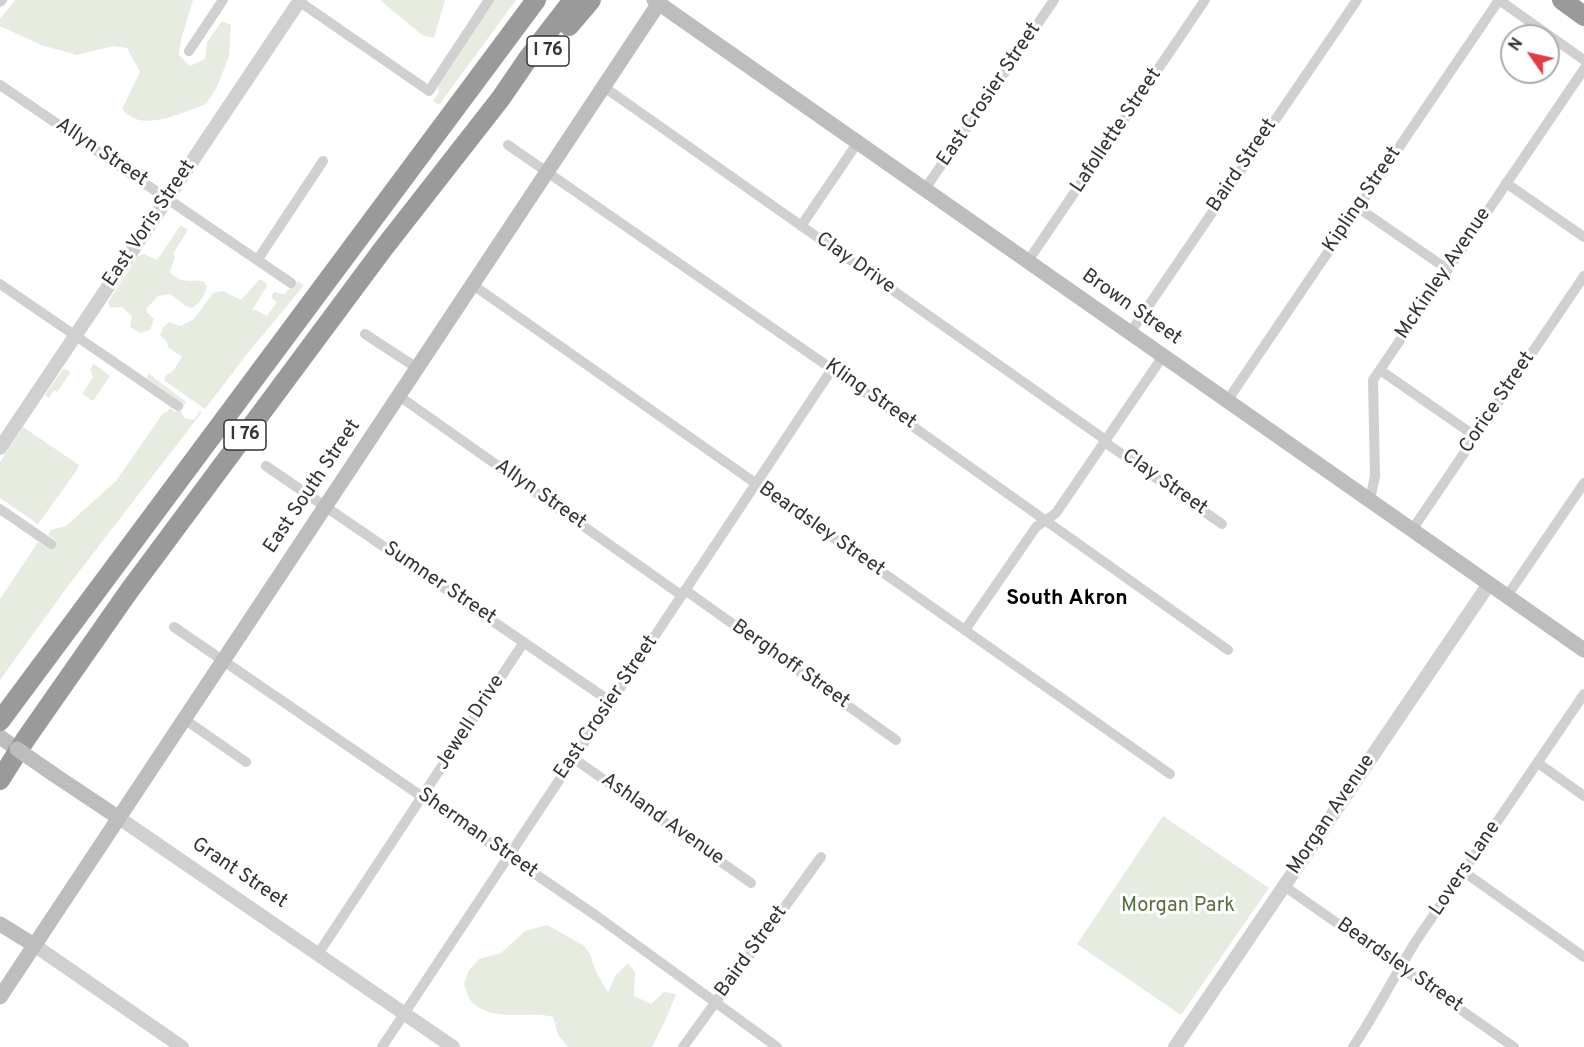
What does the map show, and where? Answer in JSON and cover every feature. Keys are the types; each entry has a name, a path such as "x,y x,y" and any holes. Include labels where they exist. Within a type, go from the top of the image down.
{"highway":[{"name":"I 76","path":"0,721 536,0"},
{"path":"501,98 573,0"},
{"name":"I 76","path":"0,780 38,721 136,581 383,249 501,98 537,63 591,0"},
{"path":"1562,0 1584,16"}],"main road":[{"name":"Brown Street","path":"658,1 1584,650"},
{"name":"East South Street","path":"0,997 604,87 658,1"},
{"name":"Grant Street","path":"0,737 119,818"},
{"path":"0,924 34,945"}],"street":[{"path":"189,51 223,0"},
{"path":"298,0 429,91 489,0"},
{"name":"East Voris Street","path":"0,448 298,0"},
{"name":"East Crosier Street","path":"926,189 1054,0"},
{"name":"Lafollette Street","path":"1028,261 1206,0"},
{"name":"Baird Street","path":"1130,333 1357,0"},
{"path":"1499,0 1584,60"},
{"name":"Kipling Street","path":"1227,401 1499,0"},
{"name":"McKinley Avenue","path":"1370,500 1375,476 1373,380 1584,69"},
{"name":"Allyn Street","path":"0,85 291,283"},
{"name":"Clay Drive","path":"604,87 1106,442"},
{"path":"801,226 858,142"},
{"name":"Kling Street","path":"508,145 832,369 1228,650"},
{"path":"258,259 323,161"},
{"path":"1506,183 1584,237"},
{"path":"1357,207 1447,269"},
{"name":"Corice Street","path":"1412,530 1584,276"},
{"path":"0,284 178,406"},
{"name":"Beardsley Street","path":"472,285 1170,774"},
{"path":"365,334 417,368"},
{"path":"965,630 1036,527 1056,513 1163,356"},
{"name":"East Crosier Street","path":"382,1047 832,369"},
{"path":"1380,369 1475,436"},
{"name":"Allyn Street","path":"399,396 683,592"},
{"name":"Clay Street","path":"1106,442 1222,524"},
{"name":"Sumner Street","path":"266,465 611,702"},
{"path":"1507,596 1584,483"},
{"path":"0,509 51,544"},
{"name":"Morgan Avenue","path":"1175,1047 1489,584"},
{"name":"Berghoff Street","path":"683,592 896,740"},
{"name":"Sherman Street","path":"174,627 598,917 777,1047"},
{"name":"Jewell Drive","path":"318,954 524,642"},
{"name":"Lovers Lane","path":"1353,1047 1380,1005 1400,967 1584,694"},
{"path":"184,719 246,762"},
{"name":"Ashland Avenue","path":"573,758 751,883"},
{"path":"1538,763 1584,796"},
{"name":"Grant Street","path":"119,818 453,1047"},
{"name":"Baird Street","path":"683,1047 820,857"},
{"path":"1464,872 1584,957"},
{"name":"Beardsley Street","path":"1284,886 1514,1047"},
{"path":"34,945 182,1047"}],"green space":[{"path":"15,0 193,0 179,55 190,66 205,59 207,42 222,21 231,25 229,56 217,87 206,104 162,119 140,120 130,116 122,109 140,72 127,48 113,46 77,55 41,45 0,26 0,19"},
{"path":"380,0 445,0 434,38 422,35"},
{"path":"495,0 516,0 439,105 433,101 439,92 438,87"},
{"path":"180,226 188,230 173,254 175,256 170,272 181,280 203,281 207,286 205,292 192,308 170,294 158,296 146,309 154,319 150,330 140,333 130,327 132,316 122,307 110,308 108,302 138,256 144,254 157,260"},
{"path":"260,279 267,286 252,310 267,316 277,302 271,297 274,292 284,294 298,281 304,285 205,409 164,380 182,357 168,347 167,342 160,335 169,322 180,326 194,319 213,293 223,291 241,300"},
{"path":"94,364 110,376 93,401 82,394 93,377 90,369"},
{"path":"63,369 70,373 57,392 54,390 49,398 45,395"},
{"path":"148,373 186,402 181,410 184,418 194,420 200,411 202,412 68,586 0,680 0,599 38,542 49,549 55,540 48,535 51,530 66,526 116,481 164,412 166,413 170,408 176,412 183,403 147,378"},
{"path":"23,427 79,465 38,524 0,498 0,462"},
{"name":"Morgan Park","path":"1163,816 1269,888 1181,1015 1077,944"},
{"path":"547,925 583,945 590,954 597,974 608,992 615,976 628,963 635,972 634,996 651,1004 664,992 676,994 652,1047 568,1047 558,1035 553,1017 500,1014 480,1008 471,1001 464,984 469,970 479,959 501,953 525,931"}],"district":[{"name":"South Akron","path":"1067,600"}]}
